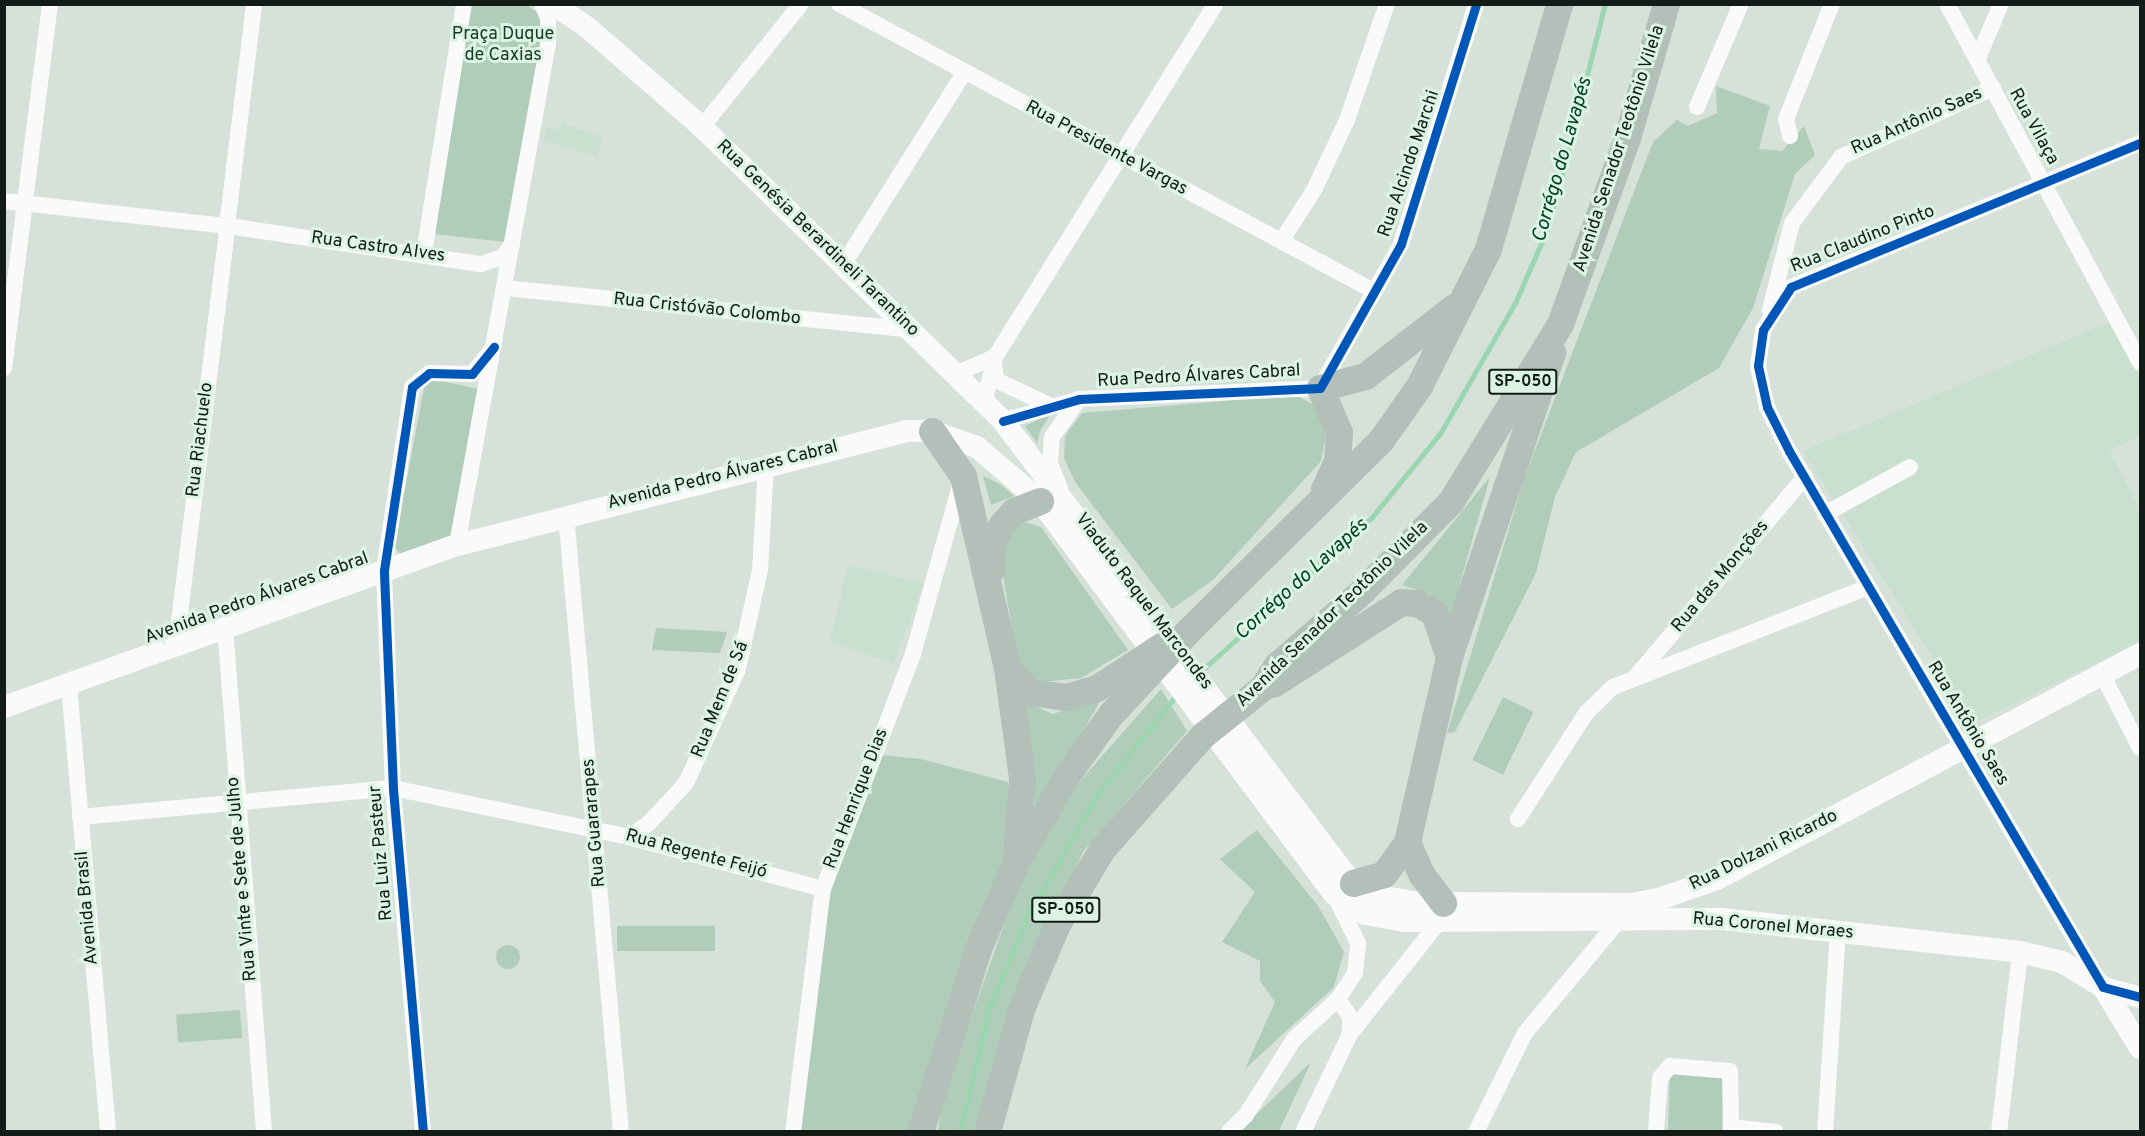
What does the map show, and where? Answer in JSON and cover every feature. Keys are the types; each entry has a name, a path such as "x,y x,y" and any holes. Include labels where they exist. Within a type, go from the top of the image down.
{"highway":[{"name":"SP-050","path":"920,1131 980,946 1016,862 1111,714 1190,628 1381,440 1419,386 1488,249 1559,4"},
{"name":"Avenida Senador Teotônio Vilela","path":"987,1131 1004,1062 1058,924 1102,849 1203,735 1263,687 1277,665 1362,591 1451,501 1560,324 1624,149 1666,4"},
{"path":"1318,501 1337,461 1339,432 1320,388 1365,376 1411,345 1465,297"},
{"path":"1344,888 1384,874 1407,842 1449,657 1560,324"},
{"path":"932,432 963,476 1007,668 1022,778 1016,862"},
{"path":"991,595 992,544 1002,524 1014,511 1050,502"},
{"path":"1263,687 1286,679 1377,614 1401,603 1417,603 1434,613 1449,657"},
{"path":"1007,668 1031,692 1067,697 1097,688 1190,628"},
{"path":"1407,842 1442,912"},
{"path":"1004,1062 1005,1131"}],"main road":[{"name":"Rua Genésia Berardineli Tarantino","path":"553,4 587,27 702,126 1004,421 1050,502"},
{"name":"Avenida Pedro Álvares Cabral","path":"4,707 457,545 566,515 906,431 932,432 977,447 1050,502"},
{"name":"Viaduto Raquel Marcondes","path":"1050,502 1344,888"},
{"name":"Rua Dolzani Ricardo","path":"1344,888 1442,912 1632,904 1717,879 2140,654"},
{"path":"1717,879 1706,896 1723,919"},
{"name":"Rua Coronel Moraes","path":"1442,912 1619,920 1723,919 2020,952 2062,962 2103,987"},
{"name":"Rua Antônio Saes","path":"2103,987 2140,1048"}],"street":[{"path":"4,368 27,203 50,4"},
{"name":"Rua Riachuelo","path":"176,646 254,4"},
{"path":"424,254 464,4"},
{"path":"457,545 506,288 548,44 549,18 542,4"},
{"path":"702,126 801,4"},
{"name":"Rua Presidente Vargas","path":"839,4 1121,159 1282,240 1374,291"},
{"path":"984,403 995,357 1216,4"},
{"path":"1282,240 1314,190 1347,120 1387,4"},
{"name":"Rua Alcindo Marchi","path":"1320,388 1401,244 1423,185 1476,4"},
{"path":"1697,107 1741,4"},
{"path":"1790,136 1786,118 1832,4"},
{"name":"Rua Vilaça","path":"1947,4 2140,362"},
{"path":"1978,58 2001,4"},
{"path":"843,265 964,73"},
{"name":"Rua Antônio Saes","path":"1769,317 1792,223 1841,157 1993,88"},
{"name":"Rua Claudino Pinto","path":"1805,477 1767,407 1758,366 1769,317 1791,287 1819,272 2046,184 2140,143"},
{"name":"Rua Castro Alves","path":"4,201 227,226 493,263 513,243"},
{"name":"Rua Cristóvão Colombo","path":"506,288 909,330"},
{"path":"458,377 477,370 494,347"},
{"path":"955,374 995,357"},
{"path":"995,357 996,380 1049,405"},
{"name":"Rua Luiz Pasteur","path":"423,1131 393,788 384,570 412,387 429,373 458,377"},
{"path":"458,377 476,389 483,409"},
{"name":"Rua Pedro Álvares Cabral","path":"1004,421 1049,405 1080,399 1320,388"},
{"path":"1050,502 1052,437 1080,399"},
{"name":"Rua Mem de Sá","path":"629,837 650,823 686,783 738,669 760,570 766,466"},
{"path":"1826,514 1910,467"},
{"name":"Rua Henrique Dias","path":"793,1131 823,889 913,654 963,476"},
{"name":"Rua Antônio Saes","path":"1805,477 1866,588 1963,747 2103,987"},
{"name":"Rua das Monções","path":"1636,676 1805,477"},
{"name":"Rua Guararapes","path":"566,515 596,829 621,1131"},
{"name":"Rua das Monções","path":"1518,819 1592,705 1636,676 1866,588"},
{"name":"Rua Vinte e Sete de Julho","path":"225,627 264,1131"},
{"path":"2102,674 2140,748"},
{"name":"Avenida Brasil","path":"69,685 108,1131"},
{"name":"Rua Regente Feijó","path":"80,817 393,788 596,829 823,889"},
{"path":"1229,1131 1246,1115 1294,1039 1338,999 1355,973 1359,951 1344,888"},
{"path":"1303,1131 1350,1034 1442,912"},
{"path":"1476,1131 1526,1033 1619,920"},
{"path":"1825,1131 1838,932"},
{"path":"2000,1126 2020,952"},
{"path":"2103,987 2140,997"},
{"path":"1338,999 1350,1017 1350,1034"},
{"path":"1656,1131 1665,1068 1730,1071 1731,1129 1776,1131"}],"shaded area":[{"path":"562,124 603,136 597,156 543,141 547,127 560,131"},
{"path":"2110,322 2140,378 2140,436 2109,450 2140,511 2140,641 1974,723 1803,451"},
{"path":"848,565 924,583 893,664 830,642"}],"green space":[{"name":"Praça Duque de Caxias","path":"471,5 526,5 546,18 505,242 435,234"},
{"path":"1716,86 1770,106 1759,149 1782,151 1804,126 1815,155 1795,174 1753,308 1719,368 1576,452 1555,497 1536,573 1455,732 1447,733 1524,479 1653,142 1677,120 1688,126 1717,113"},
{"path":"426,378 479,389 449,542 401,554 394,547"},
{"path":"1296,395 1319,408 1327,430 1321,461 1213,580 1172,609 1075,482 1064,458 1065,436 1082,413"},
{"path":"1051,413 1040,431 1037,443 1025,426"},
{"path":"983,476 1000,484 1014,496 991,505"},
{"path":"1490,477 1447,629 1430,594 1402,585"},
{"path":"1025,522 1041,527 1128,650 1081,678 1042,682 1018,664 1004,581 1005,533"},
{"path":"656,628 727,632 720,653 652,650"},
{"path":"1161,689 1187,731 1083,852 1013,1009 977,1131 938,1132 942,1099 1024,869 1082,779"},
{"path":"1503,697 1534,712 1503,775 1472,760"},
{"path":"1102,698 1036,812 1018,699 1053,714"},
{"path":"882,755 921,759 1008,782 1008,850 914,1131 798,1132 828,888"},
{"path":"1257,830 1318,906 1344,952 1334,987 1245,1069 1275,1002 1260,981 1260,961 1222,942 1255,892 1220,859"},
{"path":"617,926 715,926 715,951 617,951"},
{"path":"508,945 513,946 519,952 519,962 513,968 508,969 503,968 497,962 496,957 497,952 503,946"},
{"path":"240,1010 242,1038 178,1042 176,1014"},
{"path":"1311,1062 1279,1131 1237,1132 1265,1106"},
{"path":"1670,1073 1724,1075 1722,1132 1668,1132"}],"waterway":[{"name":"Corrégo do Lavapés","path":"1200,672 1372,517 1441,432 1515,303 1549,225 1605,4"},
{"name":"Corrégo do Lavapés","path":"960,1132 989,1009 1028,915 1099,792 1178,693"}],"cycle path":[{"path":"1003,421 1079,399 1320,388 1401,244 1476,4"},
{"path":"2140,143 1791,287 1763,330 1758,366 1767,407 1789,451 2103,987 2140,997"},
{"path":"423,1132 393,788 384,570 412,387 429,373 472,374 494,347"}]}
